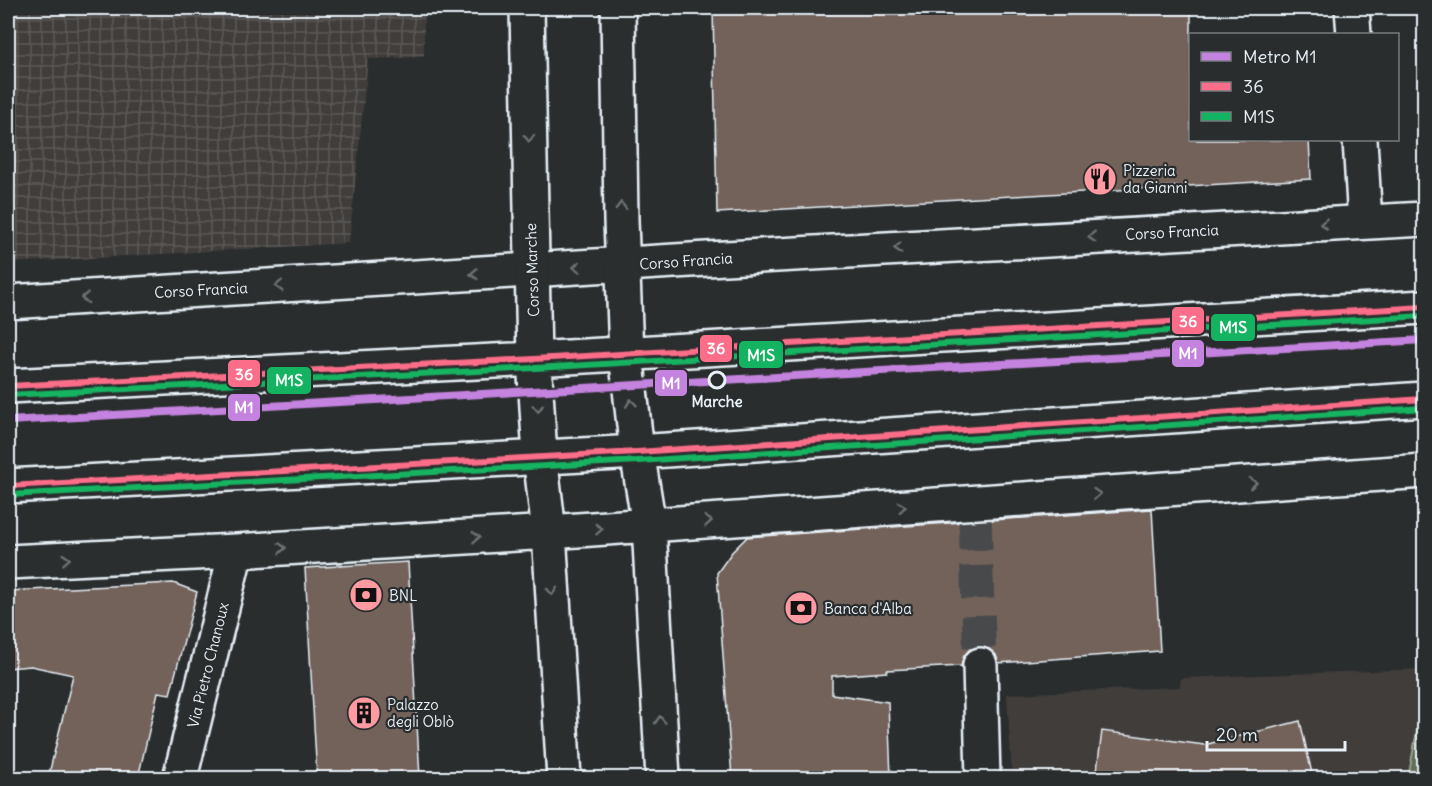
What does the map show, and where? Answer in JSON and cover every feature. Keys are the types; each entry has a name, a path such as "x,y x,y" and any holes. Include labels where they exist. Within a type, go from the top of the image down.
{"street":[{"name":"Corso Marche","path":"527,8 534,359 540,456 549,532"},
{"path":"618,8 626,354 637,452 649,525 663,778"},
{"path":"1352,8 1354,33"},
{"path":"1360,141 1365,222"},
{"name":"Corso Francia","path":"8,302 745,256 1425,219"},
{"path":"8,386 626,354 1425,308"},
{"path":"8,486 637,452 1425,399"},
{"path":"8,562 236,551 649,525 975,510 1425,471"},
{"path":"549,532 564,778"},
{"name":"Via Pietro Chanoux","path":"180,778 236,551"},
{"path":"980,664 983,778"}],"shaded area":[{"path":"8,8 424,8 424,57 368,59 349,243 8,263"},
{"path":"1424,669 1424,696 1410,778 1012,778 1007,694 1180,687 1181,678"}],"green space":[{"path":"1419,510 1424,510 1424,595"},
{"path":"1424,693 1424,778 1408,778"}],"building":[{"path":"713,8 1191,8 1189,141 1309,141 1311,179 717,213"},
{"path":"1152,509 1160,651 998,663 996,655 989,649 979,646 970,649 964,656 961,666 832,676 832,694 888,702 891,778 732,778 717,573 732,552 747,537"},
{"name":"Palazzo degli Oblò","path":"408,562 420,778 317,778 305,568"},
{"path":"173,583 197,592 170,694 158,692 138,778 48,778 73,675 31,666 8,668 8,591"},
{"path":"1300,721 1313,778 1096,778 1102,731 1204,745"}],"tunnel":[{"path":"975,517 980,665"}],"metro line":[{"name":"M1","path":"8,421 1424,340"}],"transit line":[{"name":"36","path":"8,386 534,359 1424,307"},
{"name":"M1S","path":"8,395 535,368 1424,316"},
{"name":"36","path":"8,486 637,452 1424,399"},
{"name":"M1S","path":"8,495 638,461 1424,408"}],"place":[{"name":"Pizzeria da Gianni","path":"1100,179"},
{"name":"Marche","path":"717,380"},
{"name":"BNL","path":"366,595"},
{"name":"Banca d'Alba","path":"801,608"},
{"name":"Palazzo degli Oblò","path":"364,713"}]}
